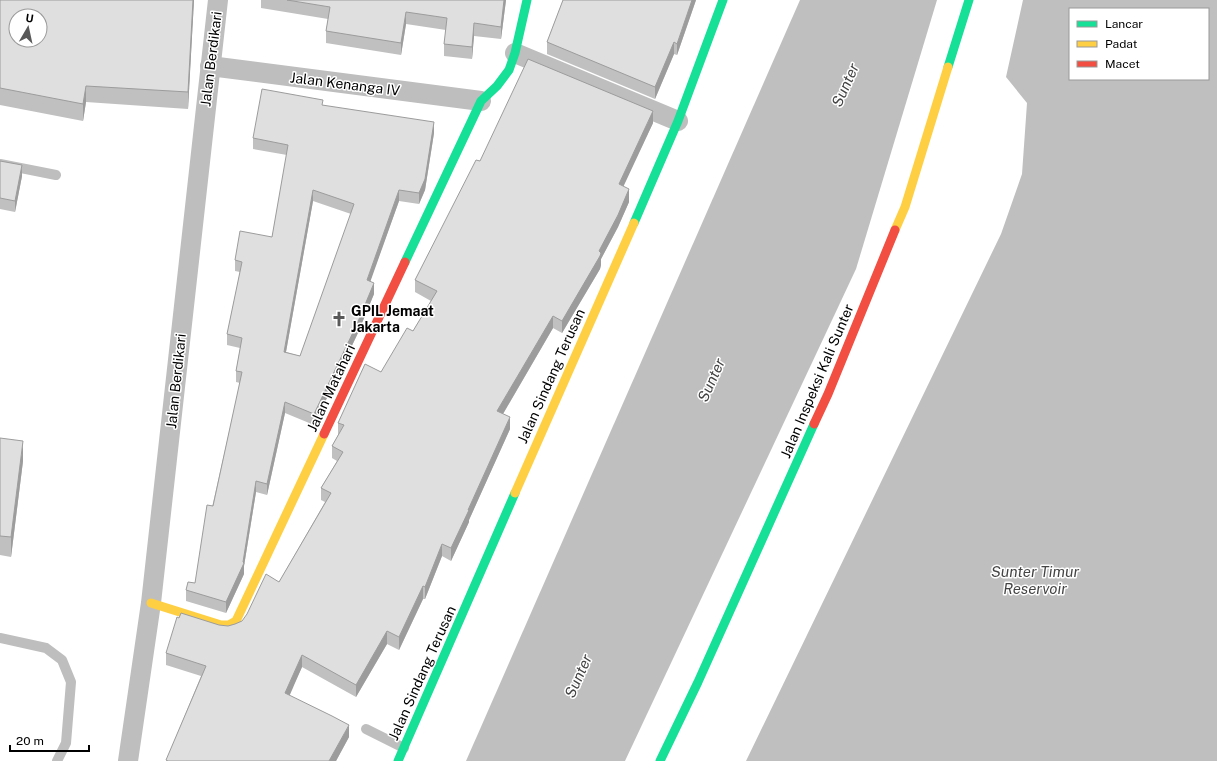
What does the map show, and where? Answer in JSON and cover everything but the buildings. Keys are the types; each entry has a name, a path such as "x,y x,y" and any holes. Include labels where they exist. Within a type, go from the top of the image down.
{"street":[{"name":"Jalan Berdikari","path":"128,761 151,603 218,0"},
{"name":"Jalan Matahari","path":"151,603 221,625 232,625 236,622 480,102 497,86 509,70 515,53 527,0"},
{"name":"Jalan Sindang Terusan","path":"398,761 678,121 723,0"},
{"name":"Jalan Inspeksi Kali Sunter","path":"660,761 698,682 828,394 902,214 969,0"},
{"path":"515,53 678,121"},
{"name":"Jalan Kenanga IV","path":"210,66 480,102"}],"lane":[{"path":"0,164 56,175"},
{"path":"0,638 46,648 62,660 71,682 66,743 57,761"},
{"path":"366,729 404,748"}],"water":[{"name":"Sunter","path":"800,0 937,0 856,269 625,761 466,761"},
{"name":"Sunter Timur Reservoir","path":"1023,0 1217,0 1217,761 746,761 1001,234 1022,174 1027,103 1006,77"}],"traffic: fast":[{"path":"405,262 481,101 497,86 509,70 515,53 527,0"},
{"path":"634,223 678,121 723,0"},
{"path":"948,67 969,0"},
{"path":"660,761 698,682 814,424"},
{"path":"398,761 515,493"}],"traffic: slow":[{"path":"895,230 905,207 948,67"},
{"path":"515,493 634,223"},
{"path":"151,603 221,625 229,625 236,621 324,434"}],"traffic: jam":[{"path":"814,424 828,394 895,230"},
{"path":"324,434 405,262"}],"place":[{"name":"GPIL Jemaat Jakarta","path":"339,319"}]}
